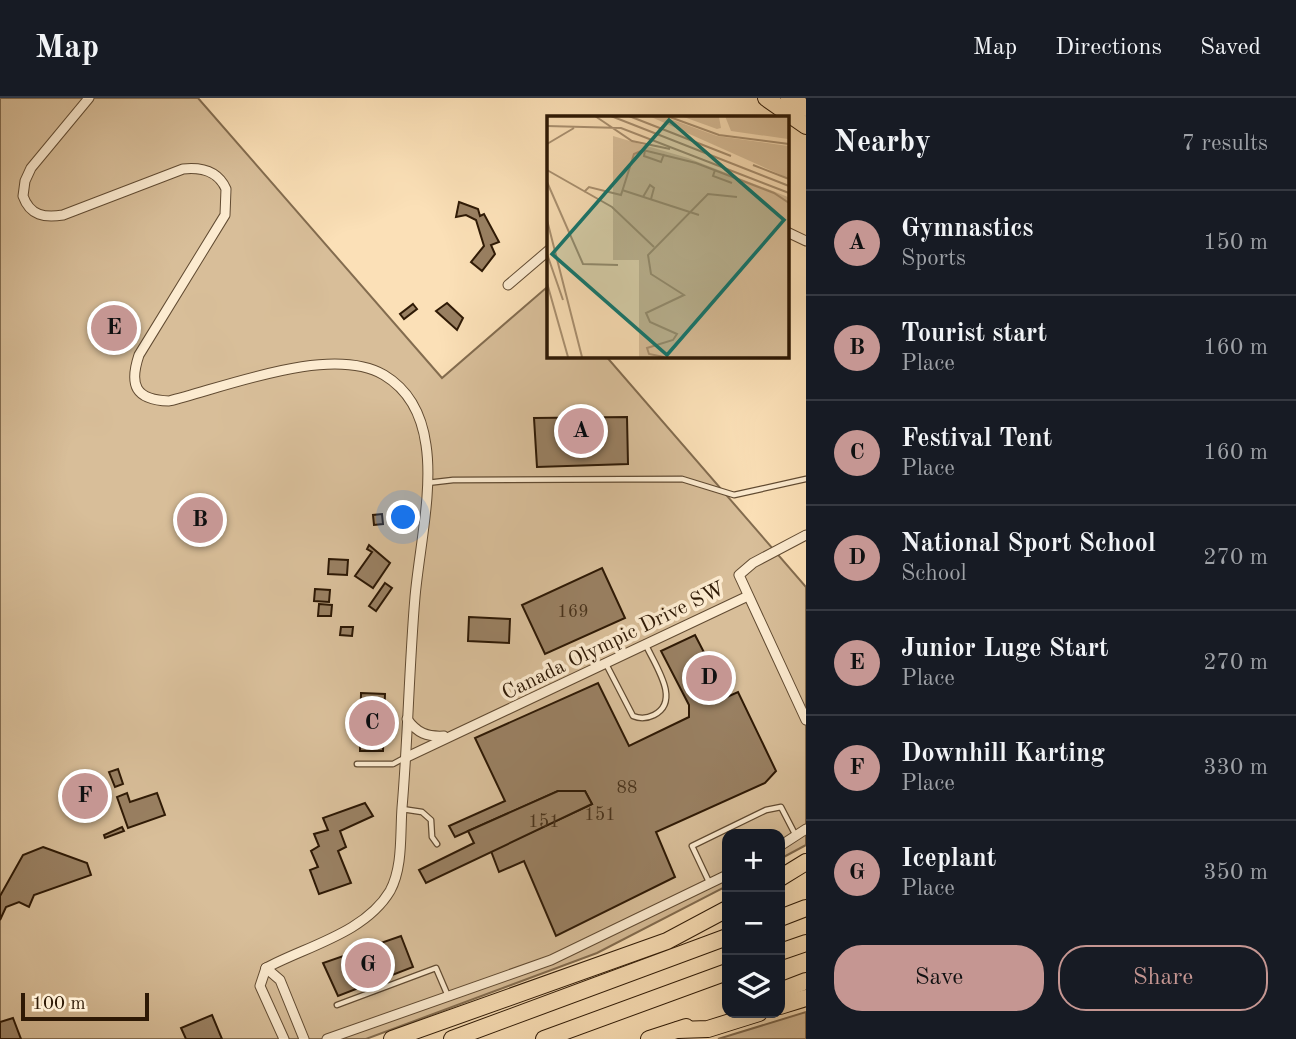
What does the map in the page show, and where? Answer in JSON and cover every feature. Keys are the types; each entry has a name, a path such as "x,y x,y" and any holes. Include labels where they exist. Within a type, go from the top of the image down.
{"highway":[{"path":"766,98 806,126"},
{"path":"789,98 806,108"},
{"path":"785,875 806,862"},
{"path":"785,916 806,908"},
{"path":"392,1039 667,940 722,912"},
{"path":"452,1039 722,939"},
{"path":"785,950 806,943"},
{"path":"544,1039 722,974"},
{"path":"785,989 806,981"},
{"path":"785,1004 806,998"},
{"path":"649,1039 722,1013"},
{"path":"678,1030 708,1029 743,1018"}],"street":[{"path":"89,98 27,176 23,196 35,213 45,217 63,215 183,169 200,169 214,173 226,190 225,215 139,355 134,379 141,393 153,400 169,401 313,364 334,362 371,369 394,383 414,406 427,448 409,668 407,757 396,878 379,905 362,921 266,968 260,986 284,1039"},
{"path":"788,232 806,241"},
{"path":"508,285 547,252"},
{"path":"748,596 739,575 753,563 806,534"},
{"name":"Canada Olympic Drive SW","path":"407,757 644,642 748,596 806,720"},
{"path":"407,719 414,728 429,736 450,736"},
{"path":"785,843 806,830"},
{"path":"327,1039 551,960 722,878"},
{"path":"266,968 280,980 304,1039"}],"lane":[{"path":"426,483 453,480 682,479 734,495 806,479"},
{"path":"606,662 633,716 647,718 658,713 666,705 668,695 644,642"},
{"path":"358,764 393,764 407,757"},
{"path":"709,884 692,846 766,810 781,807 796,837"},
{"path":"402,809 422,813 431,820 432,837 437,844"},
{"path":"337,1005 436,968 448,997"}],"shaded area":[{"path":"0,98 198,98 442,378 546,288 547,357 607,357 806,587 806,845 785,856 785,829 722,829 722,889 597,953 366,1039 0,1039"},
{"path":"806,1012 806,1039 718,1039"}],"building":[{"path":"459,202 478,209 480,216 484,214 499,242 491,245 495,254 482,271 471,262 484,246 476,220 466,215 456,217"},
{"path":"447,303 463,318 457,330 436,311"},
{"path":"413,304 417,309 404,319 400,314"},
{"path":"114,320 122,329 117,335 105,326"},
{"path":"627,417 628,464 537,467 534,418"},
{"path":"205,498 207,500 202,510 213,516 210,521 202,521 187,541 184,539"},
{"path":"382,514 383,524 374,525 373,515"},
{"path":"201,528 203,531 208,528 214,539 206,542 202,536 196,539 193,534"},
{"path":"369,545 390,563 373,588 355,576 372,552 367,549"},
{"path":"329,559 348,560 347,575 328,574"},
{"path":"602,568 625,618 545,654 522,605"},
{"path":"385,583 392,588 376,611 369,606"},
{"path":"315,589 330,590 329,602 314,601"},
{"path":"319,604 332,605 331,616 318,616"},
{"path":"469,617 510,619 509,643 468,641"},
{"path":"341,627 353,627 352,636 340,635"},
{"path":"695,635 727,697 738,692 776,771 765,783 656,832 675,877 556,936 524,861 499,872 491,851 592,804 585,791 558,791 455,837 449,826 505,801 475,738 598,683 629,746 689,717 689,705 661,651"},
{"path":"361,693 385,694 383,751 360,751"},
{"path":"118,769 123,784 115,787 109,772"},
{"path":"558,791 585,791 592,804 426,883 419,870 474,843 468,831"},
{"path":"127,793 130,802 157,793 165,815 128,828 117,797"},
{"path":"365,803 373,816 340,831 346,847 338,851 351,883 319,894 310,870 318,867 311,851 319,846 314,834 328,830 323,818"},
{"path":"122,827 124,831 105,838 104,835"},
{"path":"43,847 87,863 91,875 34,895 29,907 19,902 6,907 0,920 0,896 23,855"},
{"path":"401,936 413,967 338,996 323,963"},
{"path":"212,1015 222,1039 186,1039 181,1028"},
{"path":"13,1018 21,1039 0,1039 0,1022"}],"place":[{"name":"Junior Luge Start","path":"114,328"},
{"name":"Gymnastics","path":"581,431"},
{"name":"Tourist start","path":"200,520"},
{"name":"National Sport School","path":"709,678"},
{"name":"Festival Tent","path":"372,723"},
{"name":"Downhill Karting","path":"85,796"},
{"name":"Iceplant","path":"368,965"}]}
